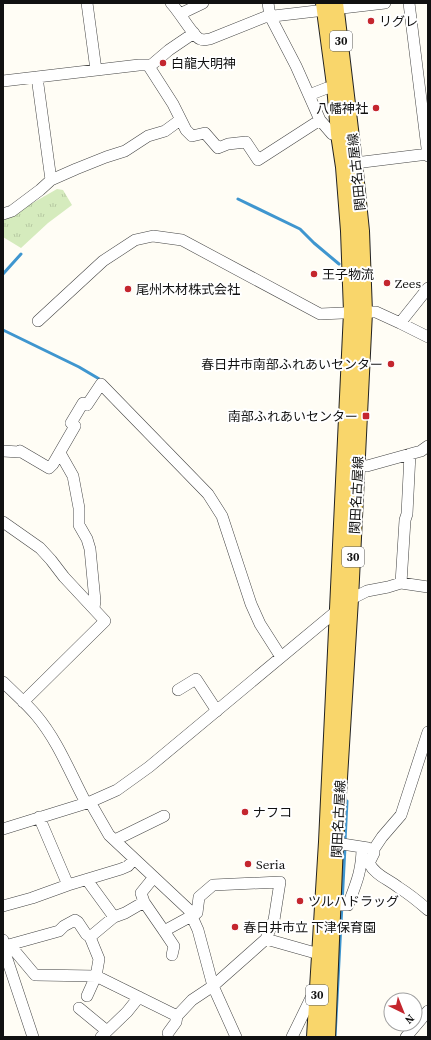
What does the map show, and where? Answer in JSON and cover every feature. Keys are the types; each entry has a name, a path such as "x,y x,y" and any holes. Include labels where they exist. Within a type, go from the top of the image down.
{"main road":[{"name":"関田名古屋線","path":"328,1037 336,843 358,465 358,312 348,231 343,167 338,134 330,6"},
{"name":"関田名古屋線","path":"314,1037 326,842 337,610 358,312 362,231 356,163 330,6"}],"street":[{"path":"88,3 96,70"},
{"path":"171,3 194,33 200,39 204,40 210,39 265,16 330,6 385,3"},
{"path":"180,14 203,3"},
{"path":"268,3 270,16 296,66 320,120 332,134 338,134"},
{"path":"356,163 428,155 424,96 410,3"},
{"path":"149,68 169,50 194,33"},
{"path":"3,81 148,65 173,104 186,130 192,136 205,134 218,148 228,144 246,142 258,160 320,120"},
{"path":"36,77 51,180"},
{"path":"309,95 327,88"},
{"path":"3,214 12,211 51,180 76,168 125,152 148,136 165,130 180,120"},
{"path":"38,321 103,261 135,240 153,236 182,240 320,314 376,312 428,338"},
{"path":"400,323 428,288"},
{"path":"3,451 20,451 49,468 54,464 60,453 74,426 71,423 83,403 87,405 101,384 208,494 216,506 222,516 251,604 260,624 281,657"},
{"path":"358,465 367,466 421,451 428,446"},
{"path":"60,453 73,476 80,508 79,525 87,539 90,549 95,601 94,608"},
{"path":"400,583 405,520 408,514 410,454"},
{"path":"3,522 8,524 40,548 64,577 105,621 23,702"},
{"path":"3,829 88,803 117,790 149,767 351,599 367,590 388,587 400,583 428,587"},
{"path":"178,690 196,679 217,711"},
{"path":"3,682 36,714 50,734 88,803 109,835 189,910 198,930 213,986 234,1033 224,1037"},
{"path":"334,905 348,905 365,862 374,853 374,849 382,837 401,816 428,732"},
{"path":"115,840 164,816"},
{"path":"39,817 68,885"},
{"path":"336,843 374,849"},
{"path":"362,847 365,862 376,873 398,887 428,910"},
{"path":"3,906 122,869 128,866 134,859"},
{"path":"154,877 141,893 144,902 174,946 172,955"},
{"path":"87,880 114,917"},
{"path":"164,931 198,913 199,897 213,885 280,882 274,920 266,939 213,986 192,1000 177,1016 176,1022 168,1034"},
{"path":"90,937 114,917 125,913 144,902"},
{"path":"5,947 59,931 64,926 76,920 90,937 99,959 96,976 87,996"},
{"path":"266,939 319,954"},
{"path":"5,947 14,950 35,975 96,976 177,1016"},
{"path":"5,947 33,1037"},
{"path":"292,1037 317,988"},
{"path":"79,1008 104,1034 127,1012 139,997"},
{"path":"406,1037 428,1011"}],"green space":[{"path":"57,189 63,190 72,205 48,223 21,248 3,237 3,220"}],"waterway":[{"path":"238,199 300,229 339,264"},
{"path":"3,274 21,254"},
{"path":"3,330 79,367 101,380"},
{"path":"345,841 347,801"},
{"path":"335,1037 345,847"}],"place":[{"name":"リグレ","path":"371,21"},
{"name":"白龍大明神","path":"163,63"},
{"name":"八幡神社","path":"376,108"},
{"name":"王子物流","path":"314,274"},
{"name":"Zees","path":"387,283"},
{"name":"尾州木材株式会社","path":"128,289"},
{"name":"春日井市南部ふれあいセンター","path":"391,364"},
{"name":"南部ふれあいセンター","path":"366,416"},
{"name":"ナフコ","path":"245,812"},
{"name":"Seria","path":"248,864"},
{"name":"ツルハドラッグ","path":"300,901"},
{"name":"春日井市立 下津保育園","path":"235,927"}]}
